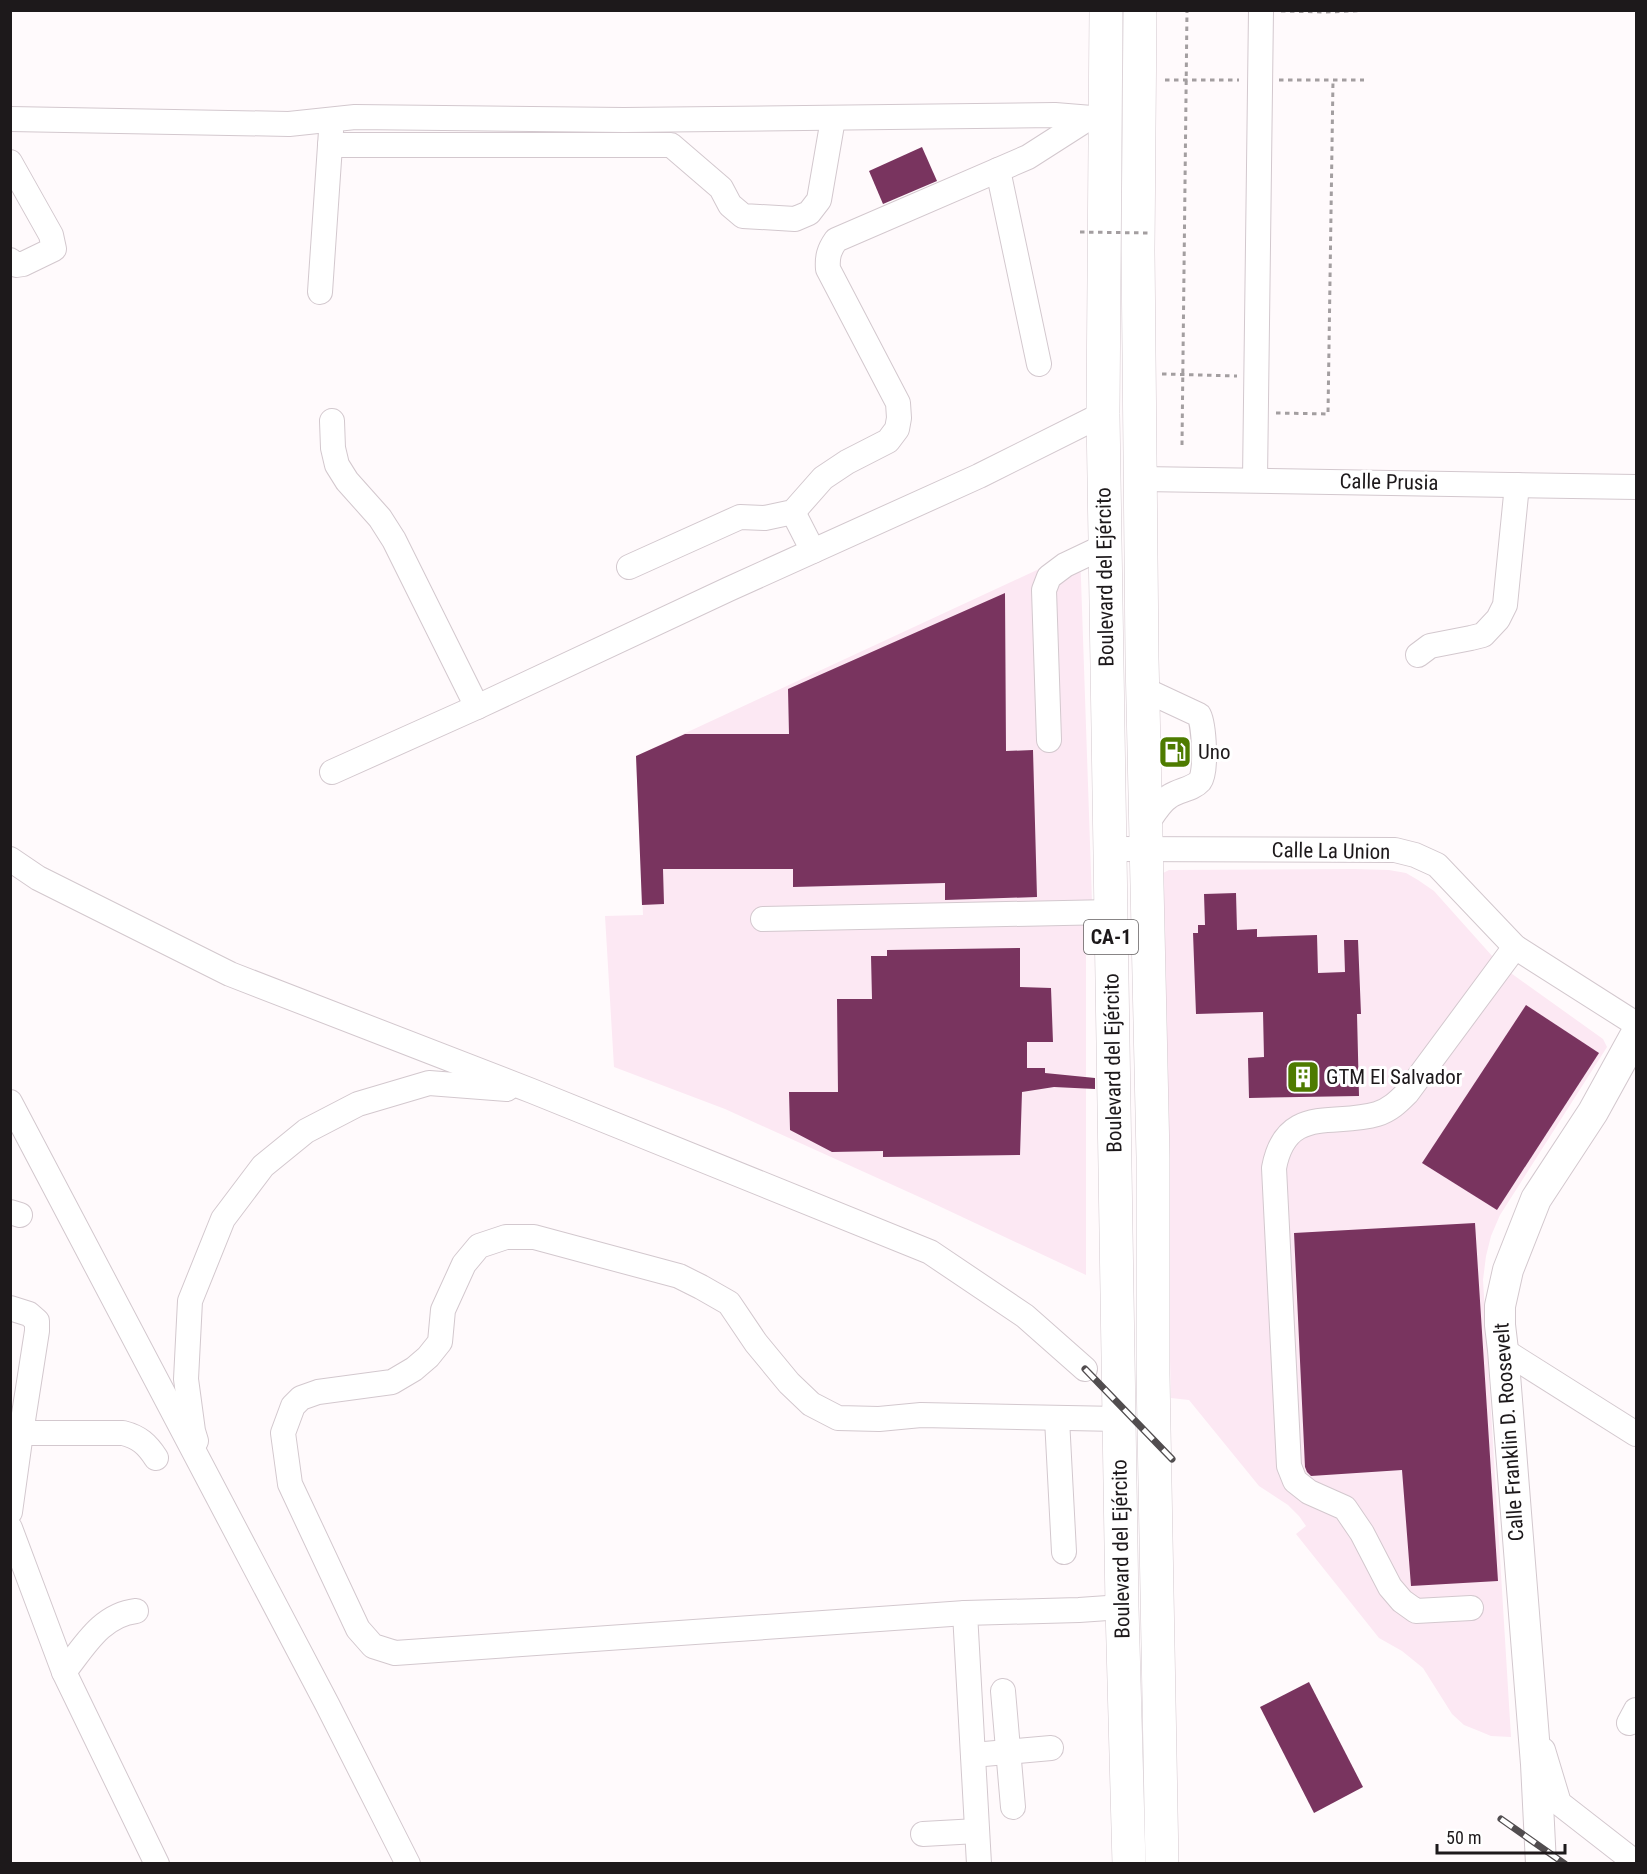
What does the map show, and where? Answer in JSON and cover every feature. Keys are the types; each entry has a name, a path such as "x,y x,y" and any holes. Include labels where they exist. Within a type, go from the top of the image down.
{"highway":[{"name":"Boulevard del Ejército","path":"1106,10 1096,118 1103,414 1122,1607 1129,1855"},
{"name":"Boulevard del Ejército","path":"1140,10 1138,250 1144,769 1153,1157 1153,1374 1162,1856"},
{"path":"1108,766 1115,779 1121,784 1135,781 1144,769"},
{"path":"1110,865 1132,858 1142,863 1146,851"},
{"path":"1126,1766 1130,1774 1141,1780 1153,1776 1160,1766"},
{"path":"1129,1855 1135,1838 1148,1834 1158,1839 1162,1856"}],"main road":[{"name":"Calle Franklin D. Roosevelt","path":"1541,1863 1500,1306 1509,1270 1536,1199 1593,1112 1636,1034"}],"street":[{"path":"1255,480 1261,10"},
{"path":"10,120 290,124 355,117 624,120 1055,115 1096,118"},
{"path":"629,567 740,517 765,518 793,512 823,478 847,462 888,441 897,429 898,403 828,269 827,258 836,240 1028,157 1096,118"},
{"path":"320,292 332,119"},
{"path":"330,145 671,145 721,188 730,205 743,216 795,219 809,213 819,200 833,119"},
{"path":"10,162 54,243 54,249 23,264 16,265 10,260"},
{"path":"998,170 1039,364"},
{"path":"332,772 979,476 1103,414"},
{"path":"332,421 333,448 337,465 347,481 380,518 394,540 477,707"},
{"name":"Calle Prusia","path":"1141,479 1636,487"},
{"path":"1418,655 1430,646 1483,634 1498,619 1505,604 1517,485"},
{"path":"793,512 813,551"},
{"path":"1049,740 1044,590 1049,577 1065,565 1105,546"},
{"path":"1146,851 1168,796 1195,785 1201,780 1203,770 1203,722 1199,715 1154,694"},
{"name":"Calle La Union","path":"1146,851 1395,850 1415,855 1437,865 1515,947 1636,1024"},
{"path":"10,859 38,878 230,974 532,1091 930,1252 1025,1316 1085,1369"},
{"path":"763,919 1111,912"},
{"path":"1471,1608 1416,1611 1402,1601 1390,1587 1362,1533 1346,1508 1309,1492 1295,1480 1289,1466 1274,1168 1277,1154 1287,1136 1301,1126 1324,1119 1376,1115 1399,1102 1515,947"},
{"path":"219,1499 193,1431 186,1379 190,1301 223,1219 256,1175 263,1166 306,1131 358,1104 429,1083 532,1091"},
{"path":"10,1102 327,1704 408,1863"},
{"path":"1119,1419 921,1415 879,1419 838,1418 810,1404 789,1383 756,1343 729,1303 720,1298 679,1276 534,1237 506,1237 479,1246 464,1264 443,1310 440,1342 428,1357 414,1369 392,1382 318,1392 301,1398 293,1406 284,1433 290,1484 358,1629 373,1646 395,1653 964,1613 1122,1607"},
{"path":"10,1308 29,1314 37,1321 10,1512"},
{"path":"1503,1350 1635,1430"},
{"path":"1057,1419 1064,1552"},
{"path":"21,1433 123,1433 133,1436 148,1446 156,1458"},
{"path":"10,1528 64,1672 157,1863"},
{"path":"64,1672 101,1626 124,1612 136,1611"},
{"path":"964,1613 979,1863"},
{"path":"1003,1691 1013,1807"},
{"path":"1531,1710 1559,1803 1636,1863"},
{"path":"973,1755 1051,1748"},
{"path":"923,1834 977,1831"}],"path":[{"path":"1182,445 1187,10"},
{"path":"1270,10 1326,12 1377,10"},
{"path":"1256,412 1328,414 1333,80"},
{"path":"1080,232 1149,232"},
{"path":"1158,374 1256,377"}],"shaded area":[{"path":"1080,550 1092,902 1086,902 1086,1275 725,1109 614,1067 605,916 643,915 636,756"},
{"path":"1354,869 1406,873 1434,891 1508,971 1603,1039 1607,1047 1500,1215 1486,1256 1483,1280 1511,1737 1491,1736 1464,1725 1452,1714 1423,1668 1402,1651 1379,1638 1296,1534 1306,1526 1299,1516 1288,1505 1259,1486 1189,1400 1171,1398 1161,1016 1163,873 1169,870"}],"building":[{"path":"922,147 937,181 883,204 869,171"},
{"path":"1005,593 1006,751 1033,750 1037,897 945,900 945,883 793,887 793,869 663,869 664,904 642,905 636,756 685,734 789,734 788,689"},
{"path":"1236,893 1237,930 1257,929 1257,937 1317,935 1318,973 1345,972 1344,940 1358,940 1361,1014 1357,1014 1359,1096 1249,1098 1248,1058 1264,1057 1263,1012 1196,1014 1193,933 1198,933 1198,925 1205,925 1204,894"},
{"path":"1020,948 1020,987 1051,988 1053,1042 1027,1042 1027,1068 1045,1068 1045,1073 1095,1078 1095,1089 1054,1087 1022,1092 1020,1155 883,1157 883,1151 832,1152 790,1130 789,1092 838,1092 837,999 872,999 871,956 887,956 887,950"},
{"path":"1526,1005 1599,1053 1497,1210 1422,1163"},
{"path":"1475,1223 1498,1581 1411,1586 1402,1470 1311,1476 1305,1467 1294,1233"},
{"path":"1309,1682 1363,1787 1314,1813 1260,1707"}],"railway":[{"path":"1085,1369 1172,1459"},
{"path":"1501,1819 1565,1864"}],"place":[{"name":"Uno","path":"1175,752"},
{"name":"GTM El Salvador","path":"1303,1077"}]}
